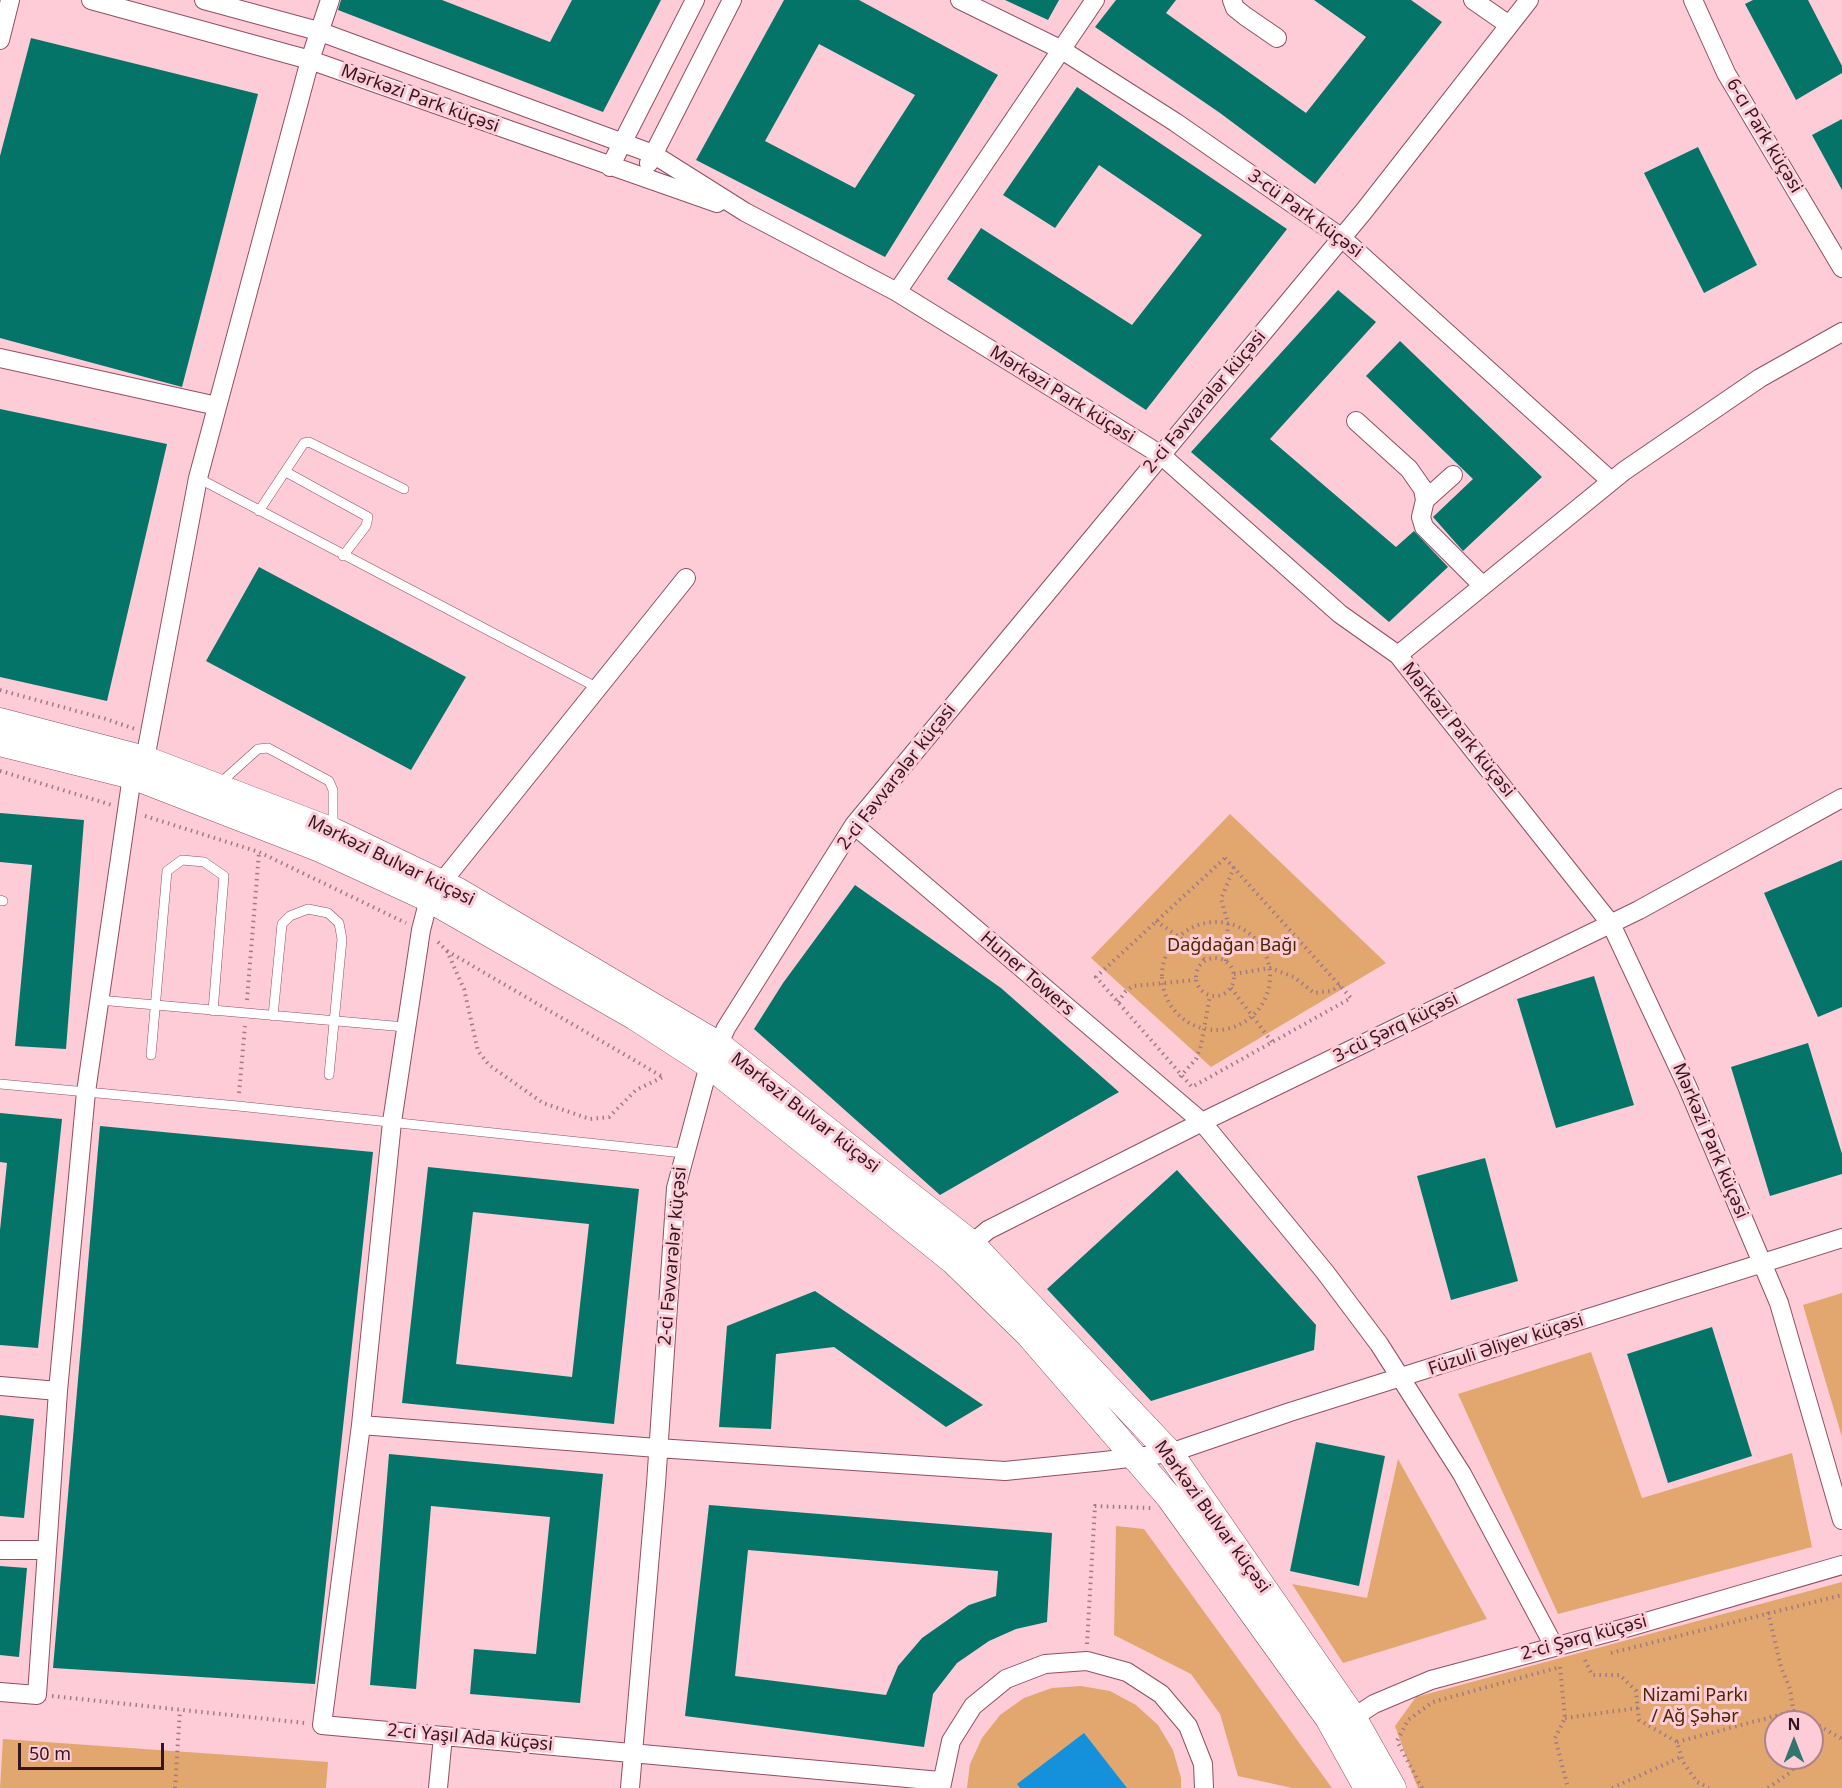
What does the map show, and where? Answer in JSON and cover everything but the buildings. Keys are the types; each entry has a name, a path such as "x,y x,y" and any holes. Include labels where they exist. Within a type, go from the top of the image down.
{"street":[{"path":"0,40 10,0"},
{"name":"Mərkəzi Park küçəsi","path":"91,0 310,60 641,178 745,212"},
{"name":"Mərkəzi Park küçəsi","path":"204,0 318,31 653,154 745,212 897,292 1161,455 1340,614 1398,655 1611,924 1687,1086 1779,1303 1837,1488 1842,1520"},
{"path":"0,1692 37,1695 58,1391 86,1092 99,1000 142,757 198,478 318,31 330,0"},
{"path":"610,167 695,0"},
{"path":"641,178 732,0"},
{"name":"3-cü Park küçəsi","path":"960,0 1062,50 1175,122 1342,238 1611,481"},
{"path":"897,292 1095,0"},
{"path":"1233,0 1240,12 1277,38"},
{"path":"1473,0 1509,25"},
{"name":"2-ci Fəvvarələr küçəsi","path":"630,1788 676,1188 683,1153 714,1054 726,1028 854,825 1342,238 1529,0"},
{"name":"6-cı Park küçəsi","path":"1693,0 1726,73 1842,268"},
{"path":"1398,655 1611,481 1760,378 1842,332"},
{"path":"0,358 217,406"},
{"path":"1356,421 1409,469 1423,489 1425,500 1421,517 1424,527 1483,586"},
{"path":"1425,500 1453,475"},
{"path":"322,1725 361,1425 392,1122 421,930 435,891 596,687 686,578"},
{"name":"Mərkəzi Bulvar küçəsi","path":"0,721 142,757 333,831 714,1054 971,1243 1170,1452 1344,1723 1367,1788"},
{"name":"Mərkəzi Bulvar küçəsi","path":"0,742 142,757 269,827 435,891"},
{"name":"3-cü Şərq küçəsi","path":"953,1262 971,1243 988,1230 1202,1122 1611,924 1842,798"},
{"name":"Huner Towers","path":"854,825 1202,1122 1325,1272 1401,1378 1462,1474 1554,1646"},
{"name":"Mərkəzi Bulvar küçəsi","path":"714,1054 953,1262 1028,1334 1169,1497 1393,1788"},
{"name":"Füzuli Əliyev küçəsi","path":"361,1425 657,1448 1005,1471 1170,1452 1842,1238"},
{"path":"0,1386 58,1391"},
{"path":"0,1550 47,1550"},
{"name":"2-ci Şərq küçəsi","path":"1344,1723 1374,1704 1431,1680 1629,1627 1842,1566"},
{"path":"941,1785 951,1741 973,1706 1006,1679 1045,1664 1087,1661 1127,1672 1161,1694 1188,1726 1203,1764 1204,1788"},
{"name":"2-ci Yaşıl Ada küçəsi","path":"322,1725 632,1753 941,1785"},
{"path":"438,1788 443,1736"}],"lane":[{"path":"259,511 304,443 309,442 404,489"},
{"path":"286,472 368,517 366,526 343,556"},
{"path":"198,478 596,687"},
{"path":"216,786 258,749 268,748 328,781 333,790 333,831"},
{"path":"151,1055 167,871 182,860 204,862 224,876 213,1011"},
{"path":"273,1016 282,924 290,916 308,909 328,913 339,923 342,939 329,1075"},
{"path":"99,1000 405,1027"},
{"path":"0,1084 238,1106 683,1153"}],"path":[{"path":"0,690 106,718 142,757"},
{"path":"238,1106 259,852"},
{"path":"1225,858 1351,998 1192,1087 1096,977 1156,921 1225,858"},
{"path":"1226,961 1212,957 1205,960 1196,972 1196,980 1203,993 1218,996 1231,988 1234,974 1226,961 1228,923 1221,899 1234,867"},
{"path":"1156,921 1179,937 1205,960"},
{"path":"1228,923 1256,939 1267,956 1270,968 1268,994 1254,1016 1231,1029 1205,1030 1187,1022 1173,1009 1163,984 1165,959 1179,937 1202,924 1228,923"},
{"path":"447,951 663,1077"},
{"path":"1234,974 1270,968 1294,977 1314,993 1331,991 1341,985"},
{"path":"1118,1002 1133,986 1196,980"},
{"path":"1231,988 1272,1042"},
{"path":"1163,1090 1182,1076 1196,1059 1205,1030 1210,995"},
{"path":"1087,1661 1095,1506 1152,1508"},
{"path":"1608,1654 1842,1595"},
{"path":"1768,1612 1794,1710"},
{"path":"1576,1662 1596,1657"},
{"path":"1585,1660 1592,1675 1620,1675 1636,1691 1639,1720 1677,1742 1682,1757 1697,1782 1709,1788"},
{"path":"1422,1788 1397,1741 1408,1720 1433,1702 1568,1665"},
{"path":"1560,1667 1565,1718 1555,1738 1568,1788"},
{"path":"37,1695 322,1725"},
{"path":"1565,1718 1638,1708"},
{"path":"175,1788 180,1710"},
{"path":"1677,1742 1764,1719"},
{"path":"1824,1728 1842,1739"},
{"path":"1612,1788 1682,1757"},
{"path":"1768,1788 1792,1770"}],"green space":[{"name":"Dağdağan Bağı","path":"1230,814 1386,963 1211,1067 1091,958"},
{"path":"1842,1293 1842,1437 1803,1305"},
{"path":"1591,1352 1642,1498 1792,1453 1812,1547 1558,1614 1458,1394"},
{"path":"1398,1459 1487,1619 1343,1663 1292,1584 1367,1598"},
{"path":"1116,1526 1144,1529 1332,1788 1292,1788 1238,1776 1220,1714 1191,1674 1114,1635"},
{"name":"Nizami Parkı / Ağ Şəhər","path":"1842,1582 1842,1788 1418,1788 1395,1726 1416,1697"},
{"path":"1081,1686 1110,1691 1136,1705 1158,1725 1173,1750 1181,1778 1181,1788 967,1788 970,1764 982,1738 1000,1715 1024,1698 1052,1688"},
{"path":"3,1739 328,1762 326,1788 0,1788"}],"water":[{"path":"1084,1733 1127,1788 1020,1788 1017,1784"}]}
